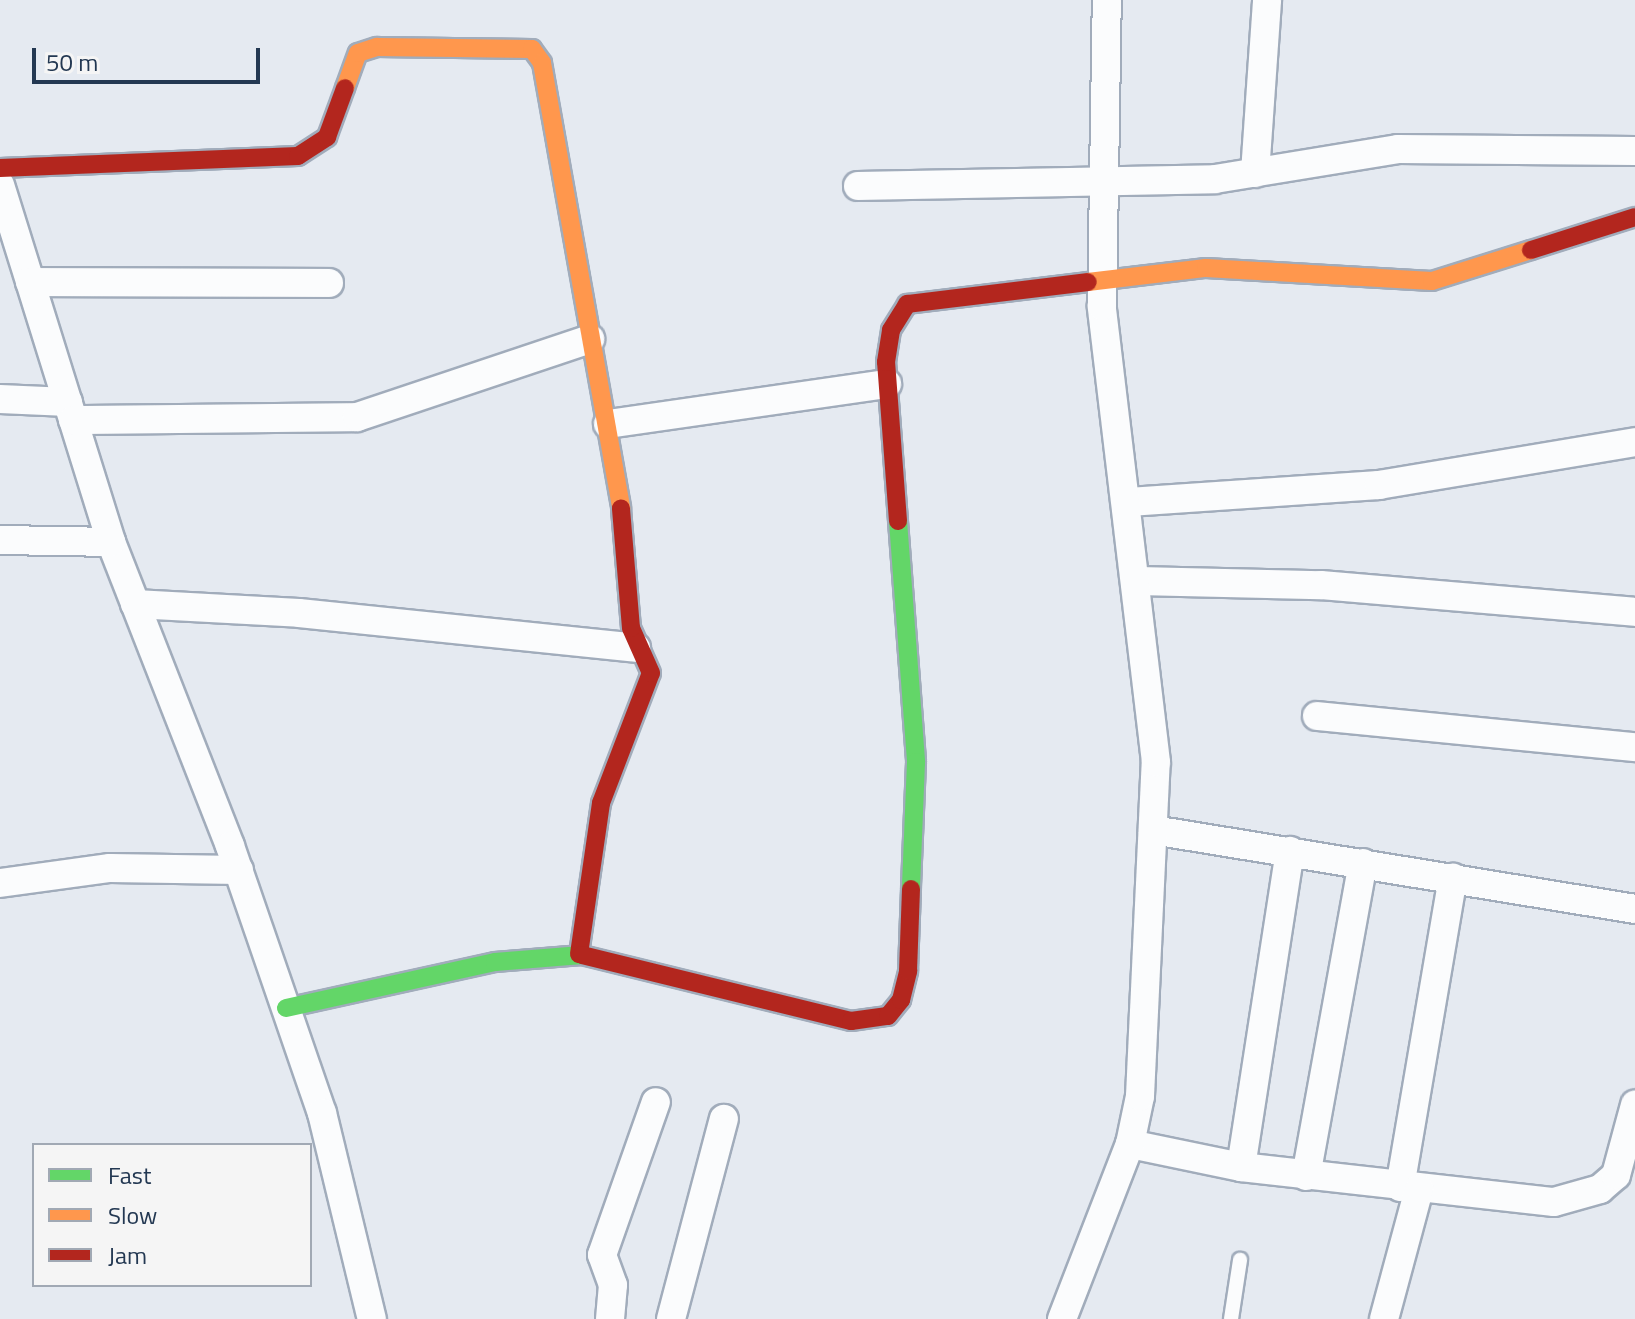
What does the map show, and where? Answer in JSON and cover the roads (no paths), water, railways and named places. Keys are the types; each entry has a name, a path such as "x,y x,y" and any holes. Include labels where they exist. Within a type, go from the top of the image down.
{"street":[{"path":"1062,1319 1130,1144 1140,1096 1156,762 1102,281 1107,0"},
{"path":"1255,173 1267,0"},
{"path":"0,168 298,156 327,137 358,53 377,47 532,49 542,63 590,339 626,519 636,648 651,673 601,803 579,954"},
{"path":"858,186 1102,183 1255,173 1398,149 1635,151"},
{"path":"0,185 111,542 239,870 322,1113 372,1319"},
{"path":"286,1008 495,962 579,954 851,1021 888,1016 901,1000 908,971 916,762 887,384 891,330 907,304 1247,267 1432,281 1635,217"},
{"path":"30,282 329,283"},
{"path":"0,399 70,411 357,417 590,339"},
{"path":"608,424 887,384"},
{"path":"1128,502 1379,485 1635,442"},
{"path":"0,540 111,542"},
{"path":"1138,581 1321,585 1635,612"},
{"path":"135,604 299,613 636,648"},
{"path":"1317,716 1635,747"},
{"path":"1153,830 1635,909"},
{"path":"1241,1167 1290,851"},
{"path":"1306,1176 1363,863"},
{"path":"0,883 110,868 239,870"},
{"path":"1384,1319 1409,1188 1453,877"},
{"path":"610,1319 613,1285 602,1255 656,1102"},
{"path":"1130,1144 1241,1167 1306,1176 1554,1202 1581,1197 1616,1175 1635,1105"},
{"path":"671,1319 724,1119"}],"lane":[{"path":"1231,1319 1240,1260"}]}
